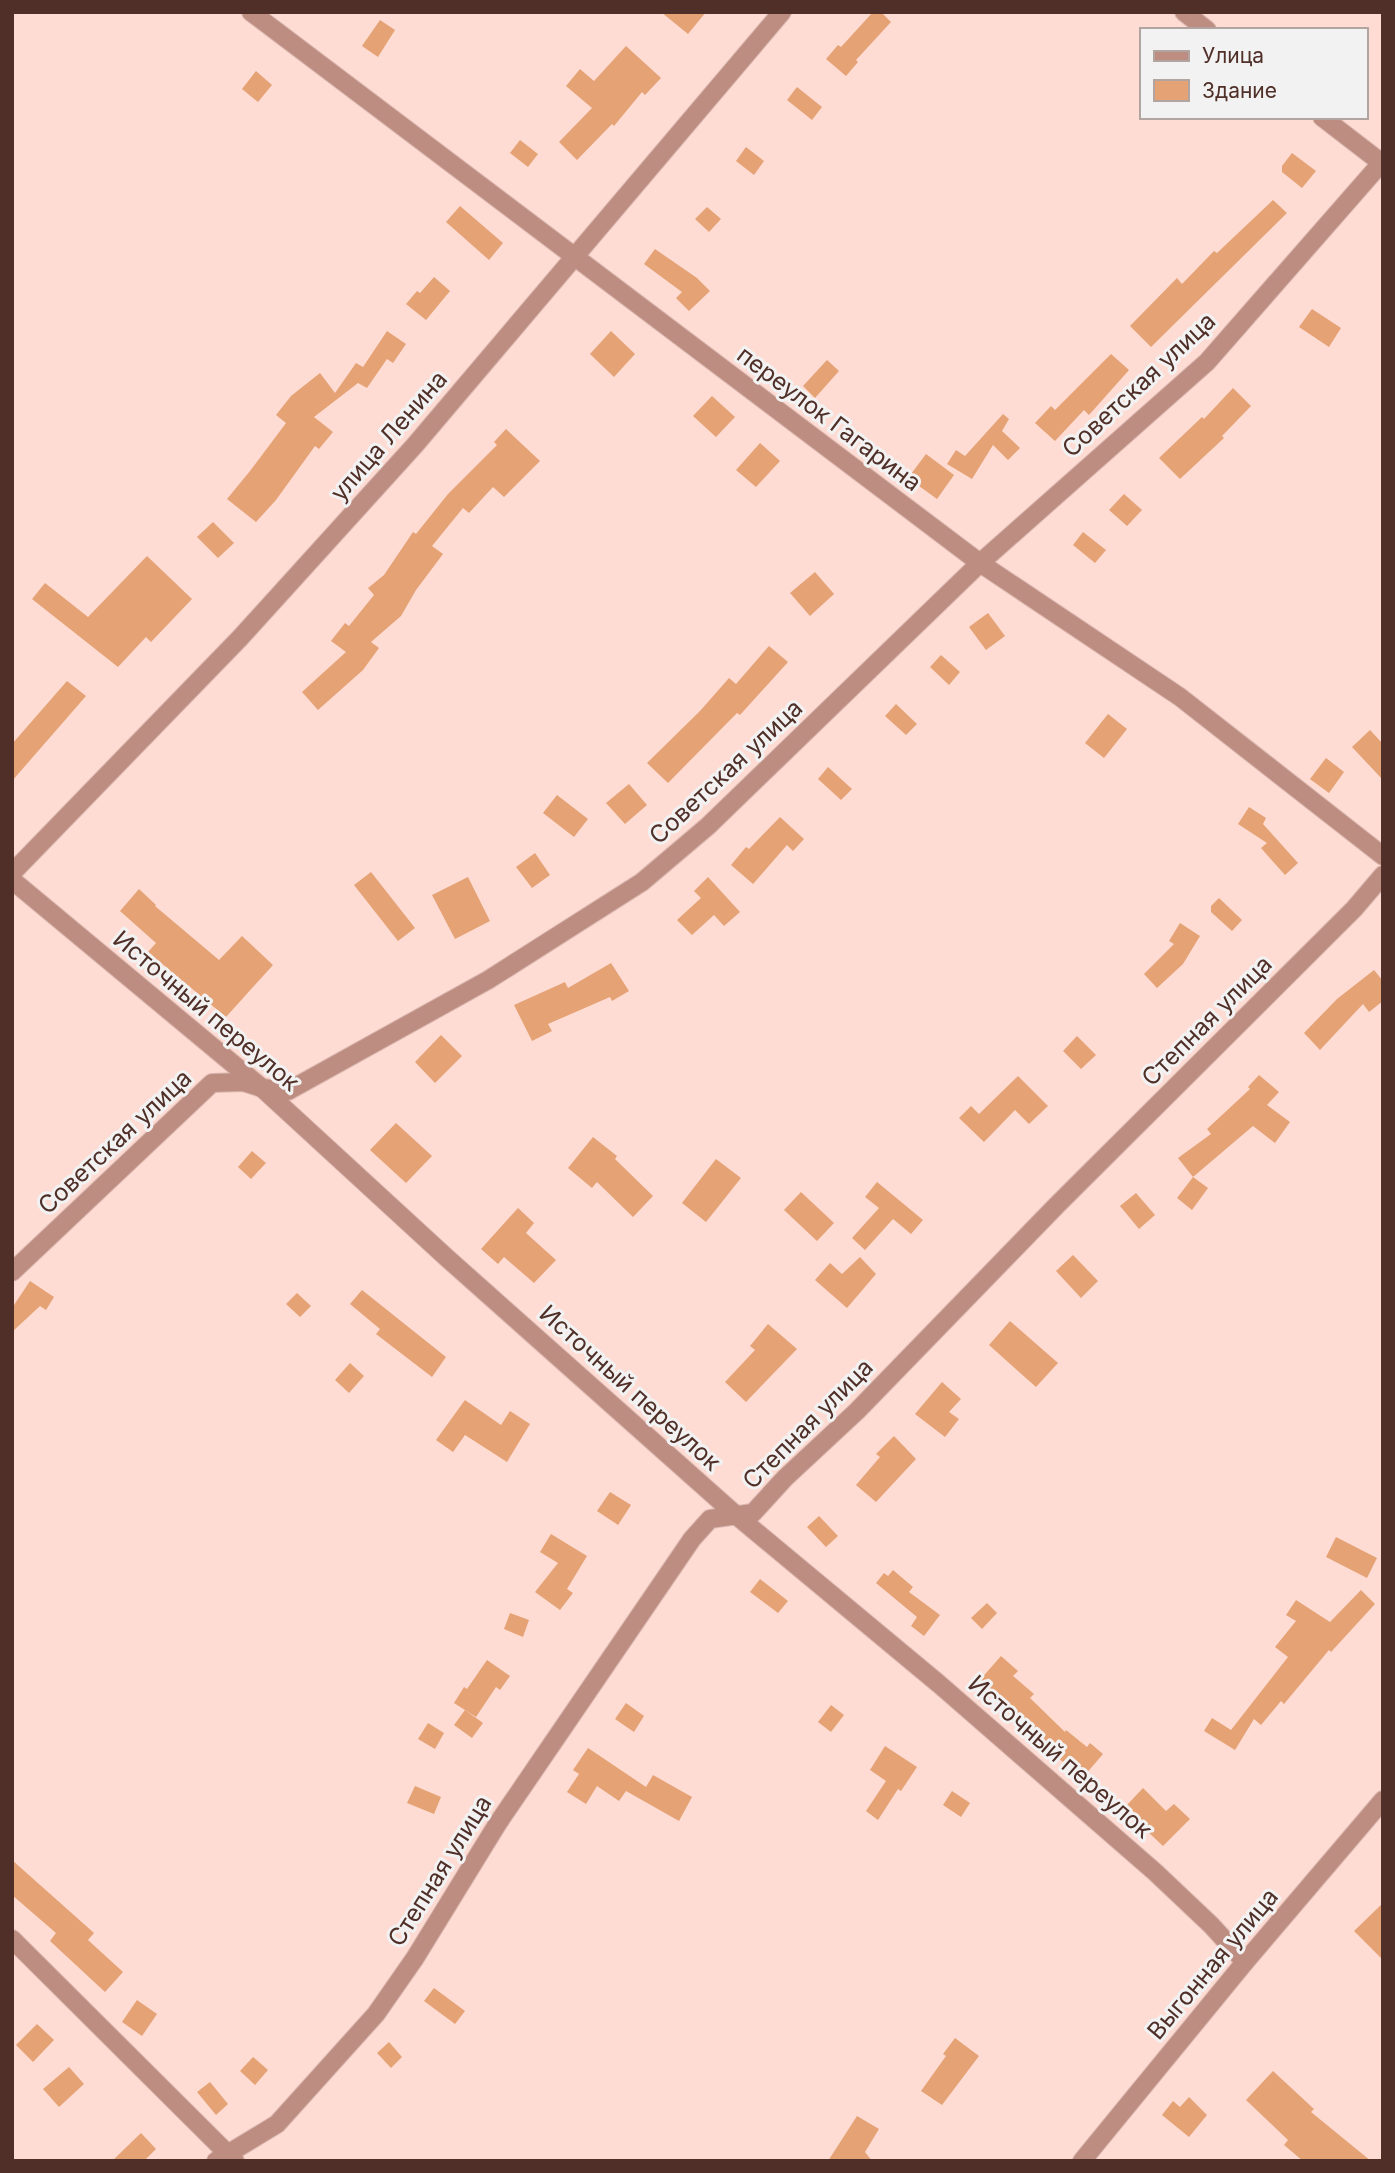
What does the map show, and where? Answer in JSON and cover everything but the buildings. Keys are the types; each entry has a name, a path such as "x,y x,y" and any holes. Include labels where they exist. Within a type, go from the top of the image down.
{"street":[{"name":"переулок Гагарина","path":"251,12 980,563 1180,697 1383,856"},
{"name":"улица Ленина","path":"12,873 240,638 415,445 782,12"},
{"path":"1184,12 1204,28"},
{"path":"1325,119 1382,163"},
{"name":"Советская улица","path":"12,1272 212,1083 243,1082 262,1088 288,1091 488,980 642,882 708,826 980,563 1207,362 1382,163"},
{"name":"Степная улица","path":"226,2158 277,2124 376,2014 415,1958 521,1788 692,1539 710,1519 753,1513 1354,909 1383,875"},
{"name":"Источный переулок","path":"12,880 262,1088 447,1258 737,1516 939,1684 1145,1863 1211,1925 1245,1962"},
{"name":"Выгонная улица","path":"1082,2161 1245,1962 1383,1800"},
{"path":"12,1939 226,2158"}]}
